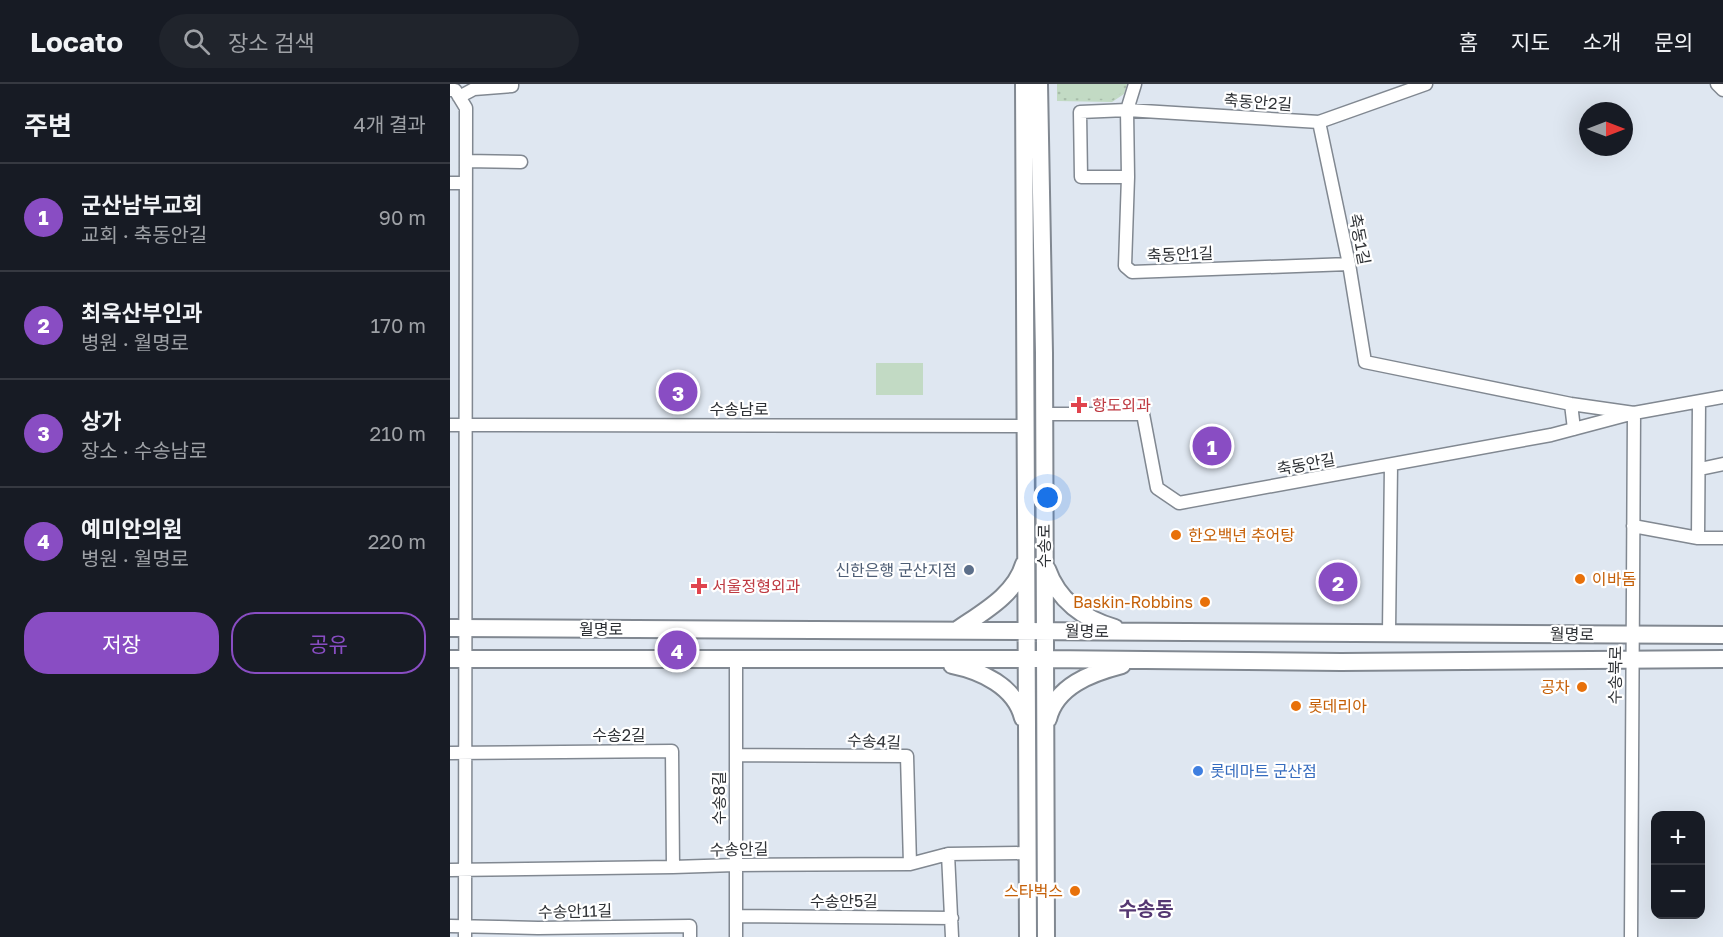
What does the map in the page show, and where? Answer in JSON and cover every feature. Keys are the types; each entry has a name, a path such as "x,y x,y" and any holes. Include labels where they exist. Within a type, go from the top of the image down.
{"street":[{"path":"465,932 466,752 458,659 458,628 466,425 466,108 455,93 512,86 512,84"},
{"name":"수송로","path":"1024,84 1028,937"},
{"name":"수송로","path":"1039,84 1044,414 1046,937"},
{"name":"축동안1길","path":"1135,84 1127,110 1128,177 1125,266 1132,272 1348,264"},
{"name":"축동안2길","path":"1128,177 1081,177 1080,112 1127,110 1319,122 1426,84"},
{"path":"1717,84 1723,90"},
{"name":"축동1길","path":"1319,122 1365,362"},
{"path":"466,161 521,162"},
{"path":"450,183 465,183"},
{"name":"축동안길","path":"1365,362 1571,404 1634,413"},
{"name":"축동안길","path":"1044,414 1143,414 1157,488 1179,503 1390,465 1574,429 1634,413 1723,397"},
{"path":"1698,538 1699,402"},
{"path":"1571,404 1574,429"},
{"name":"수송북로","path":"1631,937 1634,413"},
{"name":"수송남로","path":"450,425 1027,426"},
{"path":"1700,469 1723,464"},
{"path":"1389,632 1390,465"},
{"path":"1633,526 1698,538 1723,538"},
{"path":"957,630 1002,598 1014,584 1022,569 1026,554"},
{"path":"1044,560 1050,576 1071,607 1101,624 1130,632"},
{"name":"월명로","path":"458,628 1723,635"},
{"name":"월명로","path":"458,659 1045,659 1341,662 1723,659"},
{"name":"수송8길","path":"736,659 736,937"},
{"path":"924,659 972,671 1001,686 1018,703 1026,736"},
{"path":"1045,738 1050,708 1057,697 1068,687 1094,674 1143,660"},
{"name":"수송2길","path":"450,753 672,751 674,867"},
{"name":"수송4길","path":"736,755 907,756 910,864"},
{"path":"948,854 952,937"},
{"name":"수송안길","path":"450,870 910,864 948,854 1027,854"},
{"name":"수송안5길","path":"736,916 952,918"},
{"name":"수송안11길","path":"450,926 465,932 538,932 690,926 690,937"}],"green space":[{"path":"1057,84 1127,84 1124,94 1112,102 1057,101"},
{"path":"1061,84 1123,84 1121,93 1112,99 1061,98"},
{"path":"876,363 923,363 923,395 876,395"}],"place":[{"name":"상가","path":"678,392"},
{"name":"항도외과","path":"1079,405"},
{"name":"군산남부교회","path":"1212,446"},
{"name":"한오백년 추어탕","path":"1176,535"},
{"name":"신한은행 군산지점","path":"969,570"},
{"name":"이바돔","path":"1580,579"},
{"name":"최욱산부인과","path":"1338,582"},
{"name":"서울정형외과","path":"699,586"},
{"name":"Baskin-Robbins","path":"1205,602"},
{"name":"예미안의원","path":"677,650"},
{"name":"공차","path":"1582,687"},
{"name":"롯데리아","path":"1296,706"},
{"name":"롯데마트 군산점","path":"1198,771"},
{"name":"스타벅스","path":"1075,891"}],"district":[{"name":"수송동","path":"1146,909"}]}
